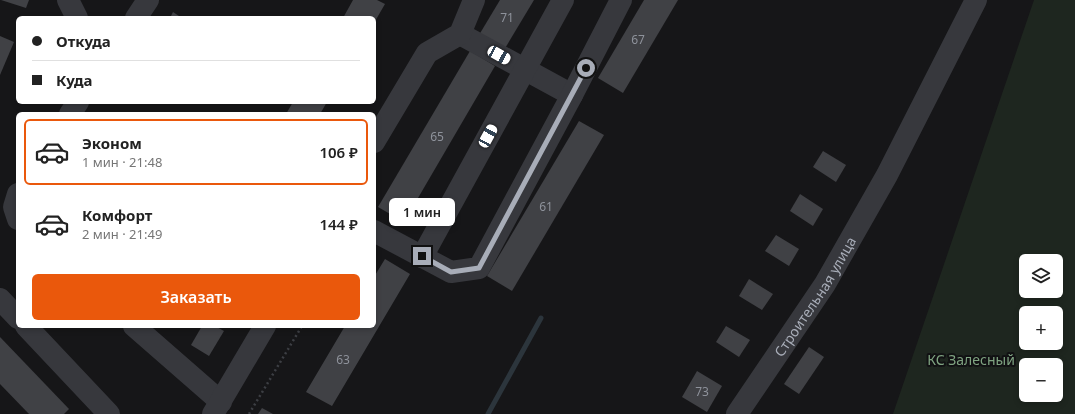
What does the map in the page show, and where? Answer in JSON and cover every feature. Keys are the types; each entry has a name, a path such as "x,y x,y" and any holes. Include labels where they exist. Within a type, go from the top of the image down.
{"street":[{"path":"68,0 76,16"},
{"path":"137,16 148,0"},
{"path":"376,139 427,53 460,34 474,0"},
{"path":"422,256 563,0"},
{"path":"376,232 451,272 479,268 621,0"},
{"name":"Строительная улица","path":"736,414 825,284 887,175 976,0"},
{"path":"460,34 572,95"},
{"path":"16,200 14,207 16,212"},
{"path":"0,299 16,316"},
{"path":"28,328 109,414"},
{"path":"136,328 217,408 264,328"}],"path":[{"path":"249,414 301,328"}],"green space":[{"name":"КС Залесный","path":"1034,0 1075,0 1075,414 893,414"}],"building":[{"path":"1,0 29,0 26,8"},
{"path":"353,0 377,0 385,4 376,20 376,16 344,16"},
{"path":"500,0 534,0 504,50 479,35"},
{"path":"644,0 678,0 623,93 598,78"},
{"path":"173,12 179,16 171,16"},
{"path":"0,36 14,42 0,75"},
{"path":"470,51 495,66 404,222 378,207"},
{"path":"292,104 326,104 321,112 287,112"},
{"path":"579,121 604,135 512,291 487,276"},
{"path":"823,151 846,165 836,182 813,167"},
{"path":"800,194 823,209 813,226 790,211"},
{"path":"776,235 799,249 789,266 765,251"},
{"path":"385,259 410,274 332,406 306,392 344,328 376,328 376,274"},
{"path":"749,279 773,294 762,310 739,296"},
{"path":"726,326 750,340 739,357 716,342"},
{"path":"201,328 219,328 224,331 209,356 191,345"},
{"path":"0,337 69,409 64,414 29,414 0,384"},
{"path":"809,347 824,357 799,394 784,384"},
{"path":"697,371 722,386 707,412 682,397"},
{"path":"262,408 273,414 258,414"}],"waterway":[{"path":"488,414 541,318"}],"route":[{"path":"422,256 451,272 479,268 586,68"}]}
